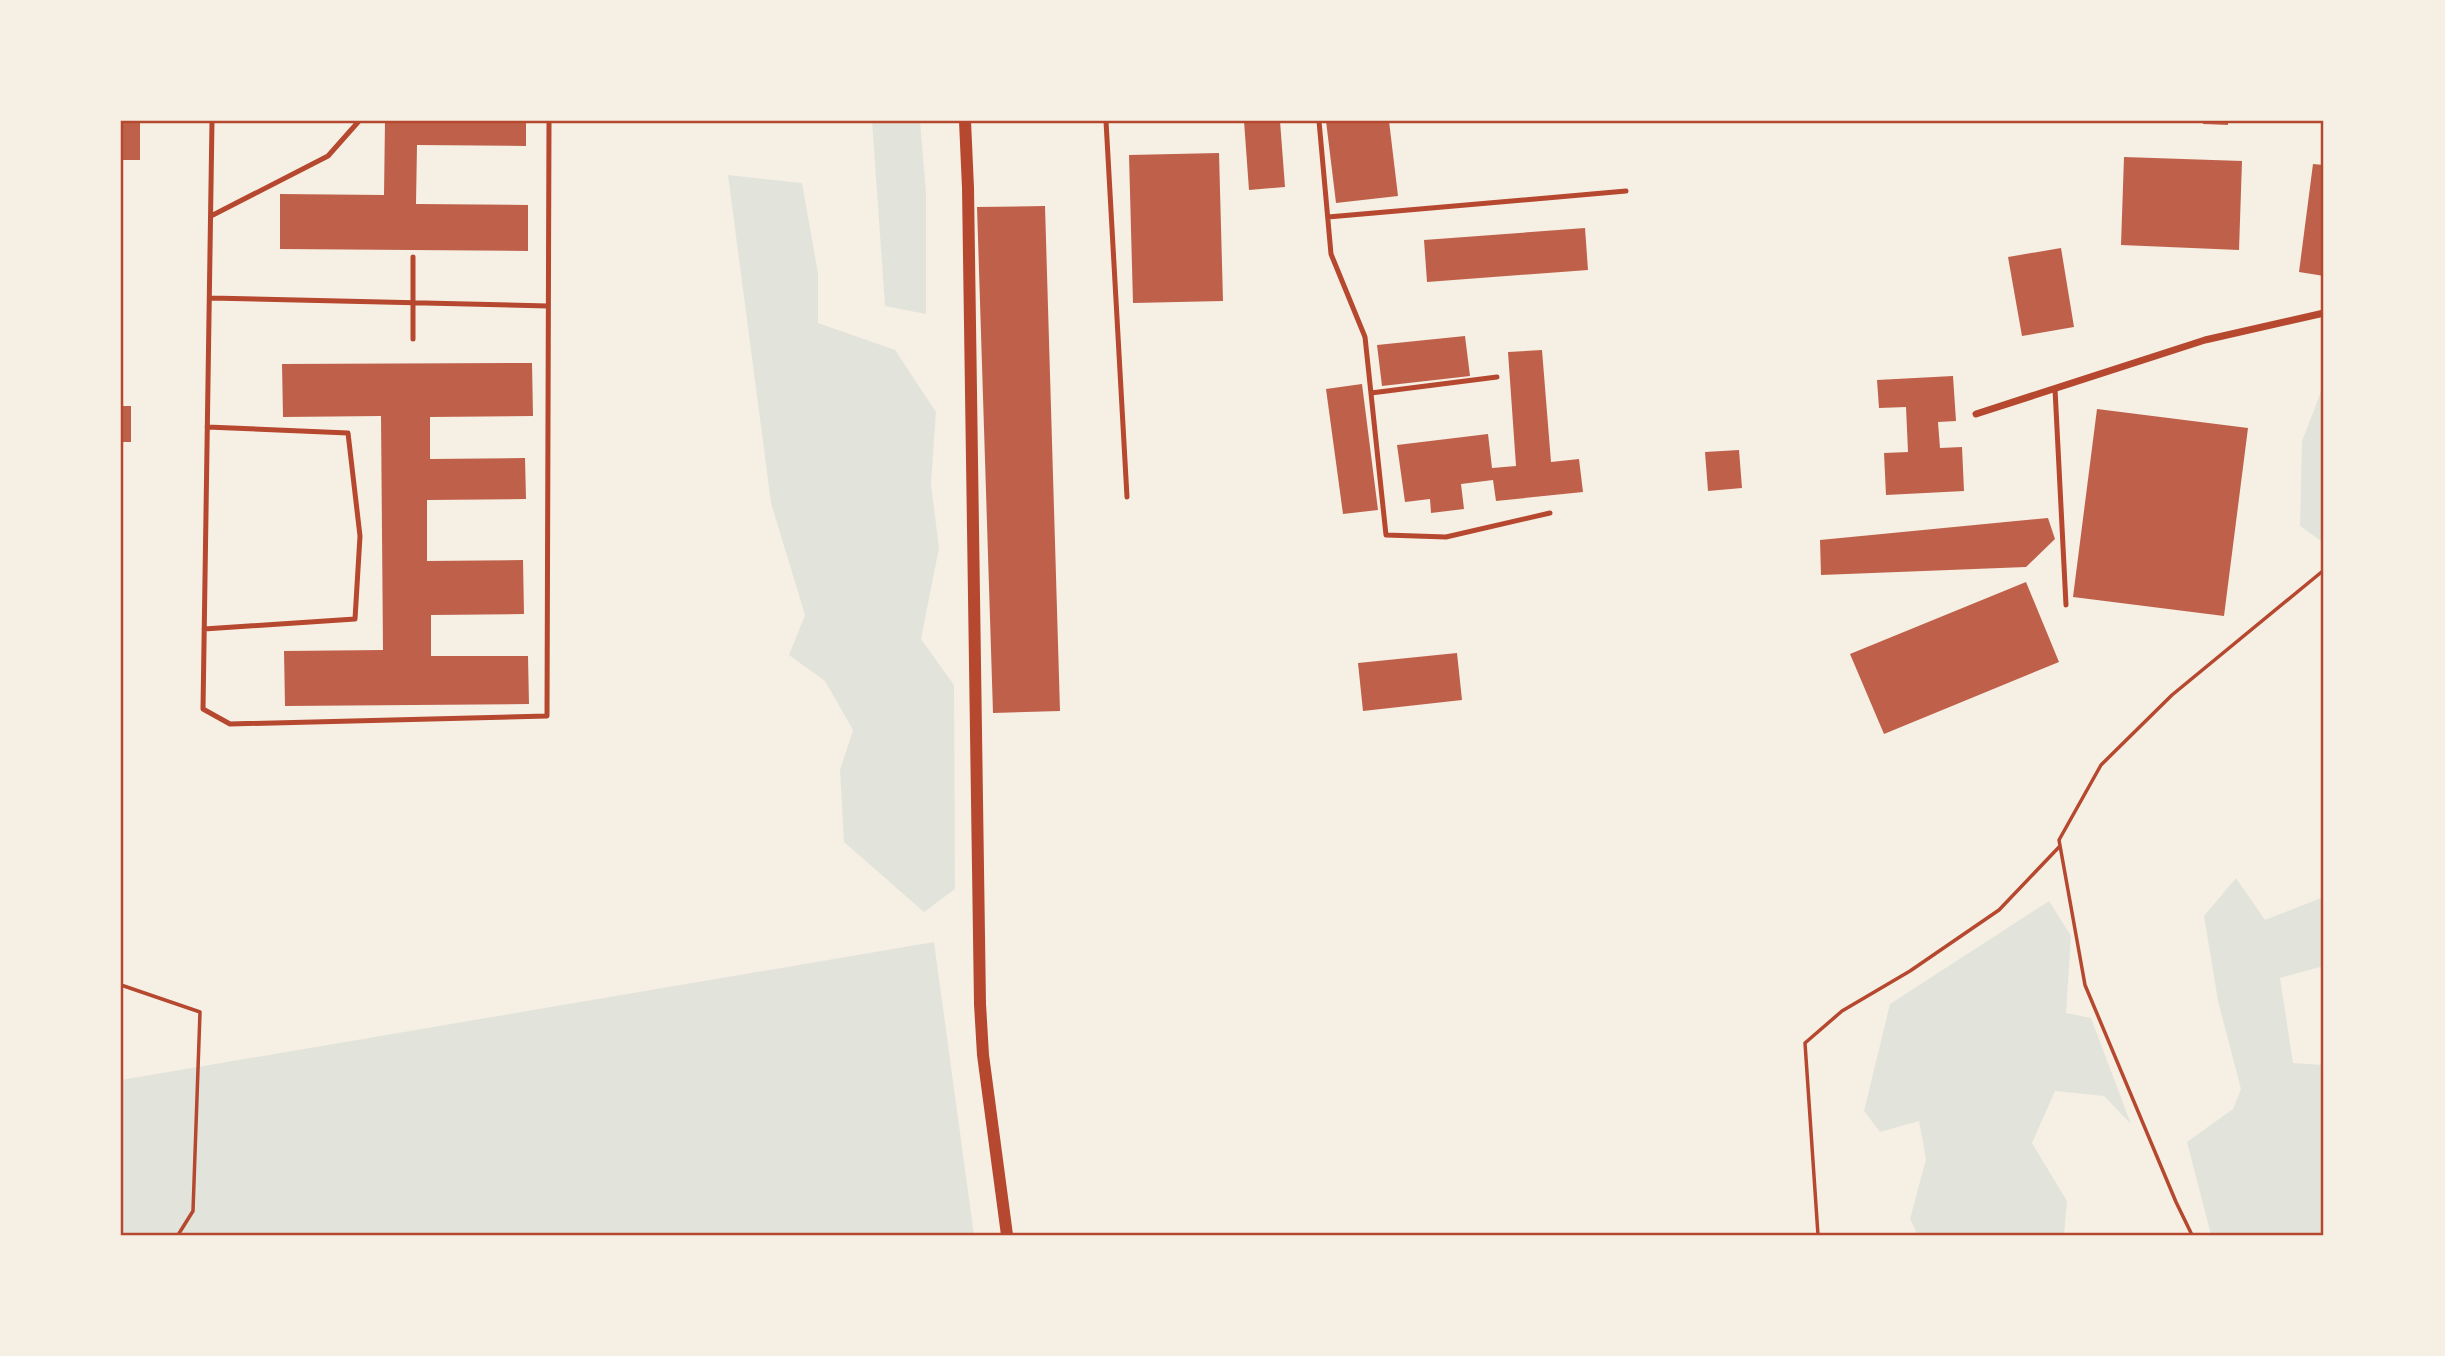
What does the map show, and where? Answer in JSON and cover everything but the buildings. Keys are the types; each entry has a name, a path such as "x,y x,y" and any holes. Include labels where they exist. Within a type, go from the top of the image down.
{"street":[{"path":"965,121 981,1004 983,1055 1007,1235"},
{"path":"1976,414 2205,341 2324,313"}],"lane":[{"path":"212,121 203,709 230,724 547,716 549,121"},
{"path":"211,216 328,156 359,121"},
{"path":"1106,121 1127,497"},
{"path":"1319,121 1331,254 1365,337 1386,536 1446,537 1550,513"},
{"path":"1328,217 1626,191"},
{"path":"412,257 412,339"},
{"path":"209,298 548,306"},
{"path":"1371,393 1497,377"},
{"path":"2054,389 2066,605"},
{"path":"204,629 355,619 359,536 348,433 207,427"}],"path":[{"path":"2192,1235 2085,985 2059,840 2101,765 2172,695 2324,569"},
{"path":"1818,1235 1805,1043 1842,1011 1910,971 1999,910 2060,846"},
{"path":"121,985 200,1012 193,1211 178,1235"}],"shaded area":[{"path":"872,121 920,121 926,192 926,314 885,306"},
{"path":"728,175 802,183 818,273 818,323 895,350 936,412 931,484 939,548 921,639 954,685 955,889 924,912 844,842 840,770 853,730 825,681 789,655 805,615 771,503"},
{"path":"2324,384 2324,543 2300,526 2302,441"},
{"path":"2236,878 2265,920 2324,897 2324,966 2280,978 2293,1063 2324,1065 2324,1235 2211,1235 2187,1142 2233,1109 2241,1089 2218,1001 2204,916"},
{"path":"2049,901 2071,936 2066,1013 2091,1018 2131,1124 2104,1096 2055,1091 2032,1143 2067,1201 2064,1235 1918,1235 1910,1219 1926,1159 1919,1121 1880,1132 1864,1111 1890,1004"},
{"path":"934,942 974,1235 121,1235 121,1080"}]}
